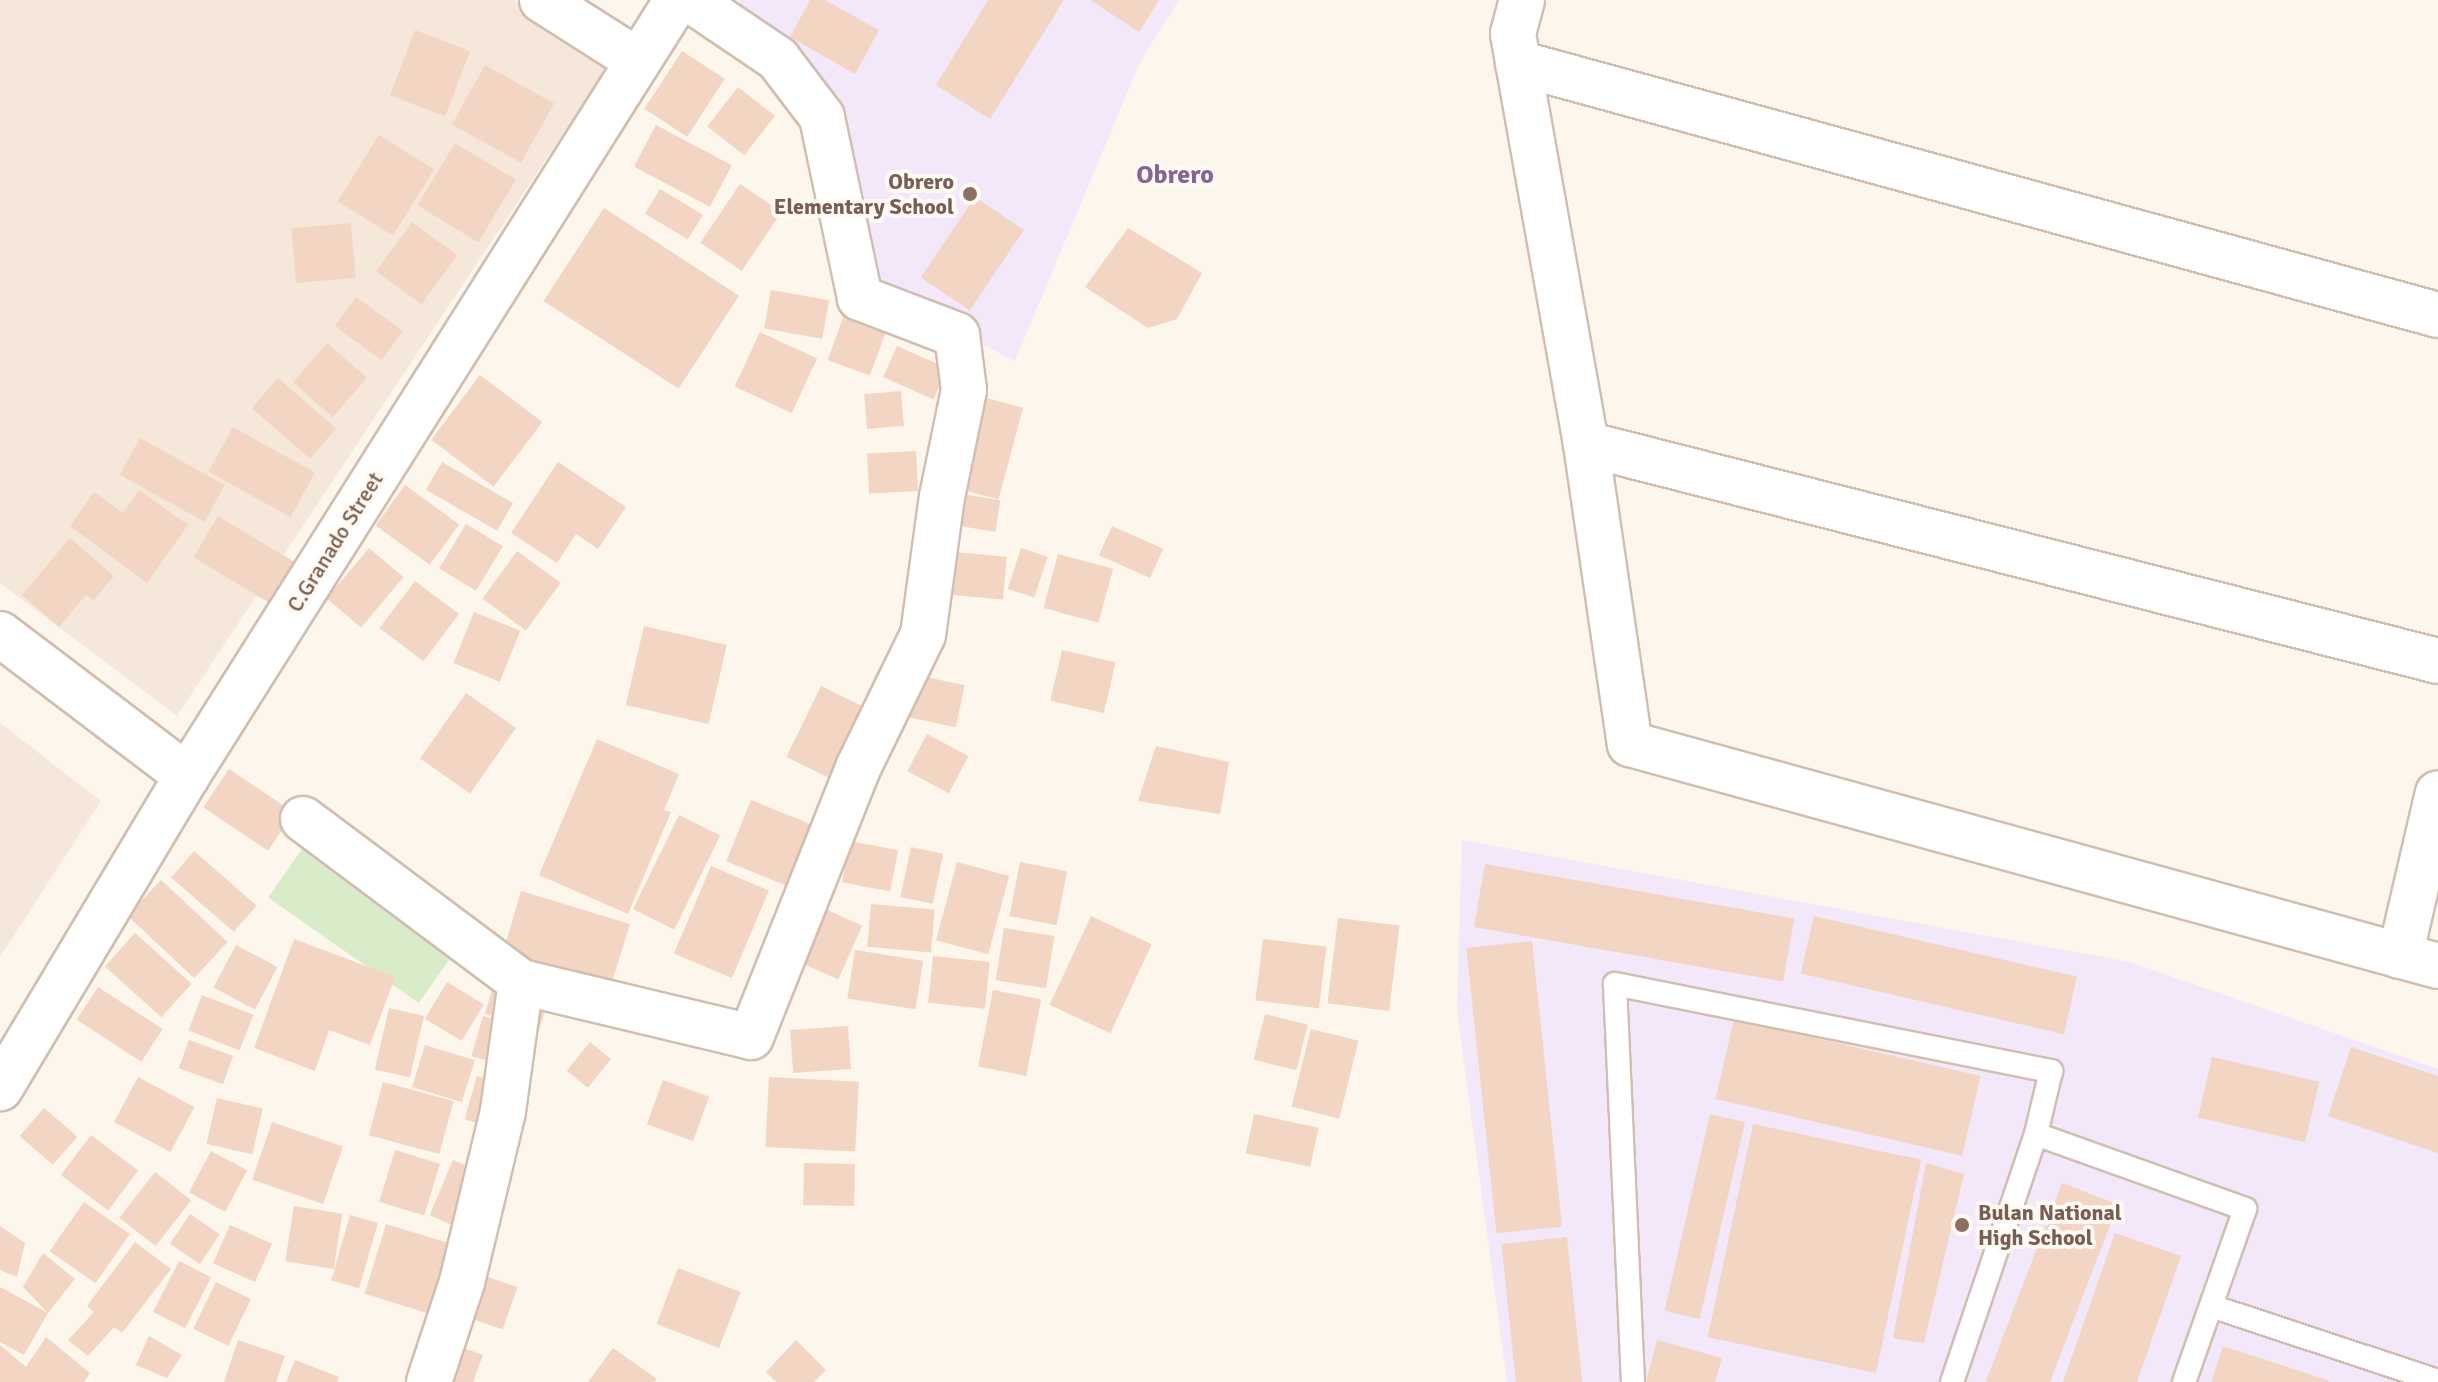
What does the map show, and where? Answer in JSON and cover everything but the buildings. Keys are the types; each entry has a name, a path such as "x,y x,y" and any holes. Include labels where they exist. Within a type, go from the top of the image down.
{"street":[{"path":"542,0 638,61"},
{"name":"C.Granado Street","path":"0,1088 187,776 677,0"},
{"path":"303,819 521,982 751,1037 858,768 923,635 945,482 964,390 957,335 860,298 822,117 778,59 691,0"},
{"path":"1522,0 1513,34 1586,444 1630,744 2419,961 2438,793"},
{"path":"1518,63 2438,315"},
{"path":"1586,444 2438,661"},
{"path":"0,634 187,776"},
{"path":"429,1382 462,1282 503,1111 521,982"}],"lane":[{"path":"1633,1382 1615,984 2051,1071 2036,1134 1952,1382"},
{"path":"2036,1134 2245,1209 2184,1382"},
{"path":"2211,1306 2438,1381"}],"shaded area":[{"path":"0,0 514,0 611,61 177,716 0,583"},
{"name":"Obrero Elementary School","path":"738,0 1179,0 1140,62 1015,361 877,290 835,98"},
{"path":"0,723 101,801 0,957"},
{"name":"Bulan National High School","path":"1462,840 2130,962 2438,1069 2438,1382 1507,1382 1457,1011"}],"green space":[{"path":"314,832 465,938 419,1003 268,898"}],"place":[{"name":"Obrero Elementary School","path":"970,194"},
{"name":"Bulan National High School","path":"1962,1225"}],"district":[{"name":"Obrero","path":"1175,176"}]}
